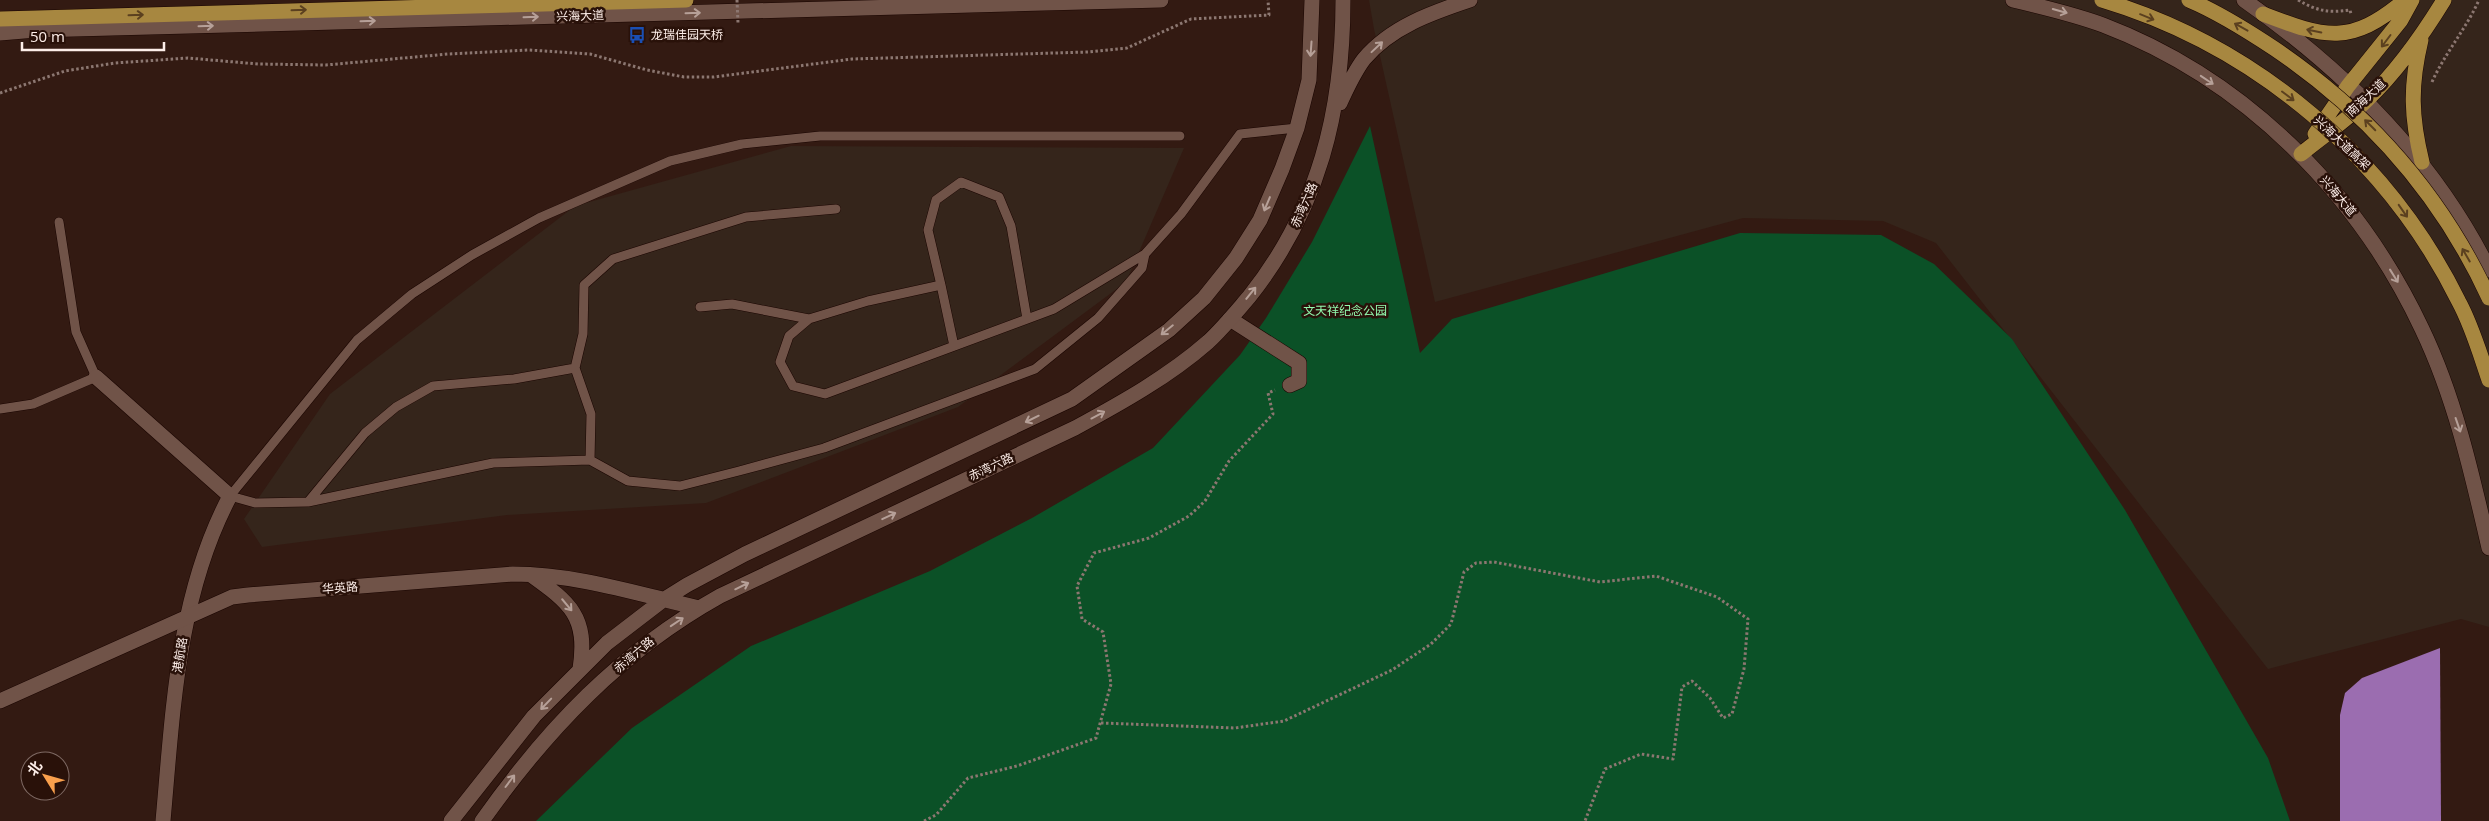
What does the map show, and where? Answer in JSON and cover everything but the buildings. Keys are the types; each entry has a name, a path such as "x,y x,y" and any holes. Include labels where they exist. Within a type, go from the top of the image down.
{"main road":[{"path":"0,19 686,0"},
{"name":"兴海大道高架","path":"2102,0 2192,36 2230,57 2311,113 2347,145 2375,174 2436,259 2460,303 2489,380"},
{"path":"2190,0 2246,29 2285,56 2316,78 2372,128 2390,146 2418,181 2448,223 2489,298"},
{"path":"2263,14 2315,32 2335,34 2354,32 2373,24 2405,0"},
{"name":"南海大道","path":"2301,154 2348,86 2401,20 2412,0"},
{"name":"南海大道","path":"2301,154 2366,102 2422,36 2444,0"},
{"path":"2422,36 2415,65 2412,100 2416,136 2422,162"}],"street":[{"name":"兴海大道","path":"0,33 36,30 1161,0"},
{"name":"赤湾六路","path":"451,821 534,716 580,669 607,643 686,584 745,554 1072,400 1169,330 1197,304 1236,258 1260,220 1297,128 1308,80 1312,0"},
{"name":"赤湾六路","path":"482,821 522,765 562,719 645,644 699,608 1075,428 1129,399 1180,364 1209,341 1230,319 1270,269 1299,220 1321,165 1333,118 1343,49 1344,0"},
{"path":"1333,118 1364,59 1382,42 1401,28 1431,14 1470,0"},
{"name":"兴海大道","path":"2013,0 2085,19 2149,45 2191,69 2240,102 2301,154 2336,192 2368,233 2398,282 2423,330 2444,381 2461,433 2489,548"},
{"path":"2244,0 2366,102 2422,162 2455,209 2489,270"},
{"path":"1230,319 1299,363 1299,381 1290,385"},
{"path":"96,376 230,496"},
{"name":"港航路","path":"163,821 177,665 187,618 216,523 230,496"},
{"path":"530,574 562,598 578,621 583,637 580,669"},
{"name":"华英路","path":"0,701 232,598 248,595 530,574 575,580 699,608"}],"lane":[{"path":"941,285 868,302 809,319 789,336 780,362 793,386 825,394 1054,309 1145,254 1181,214 1240,134 1297,128"},
{"path":"1145,254 1142,268 1098,318 1035,369 824,448 680,486 628,481 590,460 493,463 308,502 255,503 230,496 357,340 412,294 472,255 538,218 670,161 742,144 820,136 1180,136"},
{"path":"954,346 928,230 936,200 961,182 999,197 1011,226 1027,319"},
{"path":"590,460 591,414 575,368 583,334 584,285 614,259 746,217 836,209"},
{"path":"0,409 33,404 96,376 76,332 59,222"},
{"path":"700,307 732,304 809,319"},
{"path":"308,502 365,433 396,407 433,386 514,378 575,368"}],"path":[{"path":"737,0 738,23"},
{"path":"0,93 65,71 114,63 188,58 258,64 326,65 448,54 529,50 590,54 646,70 684,77 714,77 852,59 1088,52 1127,48 1191,19 1269,15 1268,0"},
{"path":"2298,0 2315,10 2336,12 2350,10"},
{"path":"2431,85 2439,66 2471,18 2479,0"},
{"path":"924,821 936,815 968,778 1017,766 1096,738 1111,684 1103,632 1082,619 1078,586 1094,552 1149,538 1189,516 1205,501 1229,461 1274,414 1268,393 1290,385"},
{"path":"1101,723 1235,728 1284,721 1392,670 1431,644 1452,624 1464,572 1476,563 1494,562 1600,582 1656,576 1717,597 1748,619 1744,669 1732,714 1723,718 1710,698 1692,681 1682,687 1673,759 1641,754 1604,769 1585,821"}],"shaded area":[{"path":"1369,0 2489,0 2489,627 2461,619 2268,669 1936,243 1883,221 1743,218 1435,302"},
{"path":"791,146 1184,148 1126,282 958,407 706,503 507,515 262,547 244,519 330,394 575,206"}],"green space":[{"name":"文天祥纪念公园","path":"1370,126 1420,353 1452,319 1740,233 1881,235 1934,264 2012,339 2125,510 2268,758 2290,821 536,821 632,728 751,646 930,571 1032,518 1153,448 1240,355 1266,318 1312,242"}],"place":[{"name":"龙瑞佳园天桥","path":"637,35"}]}
